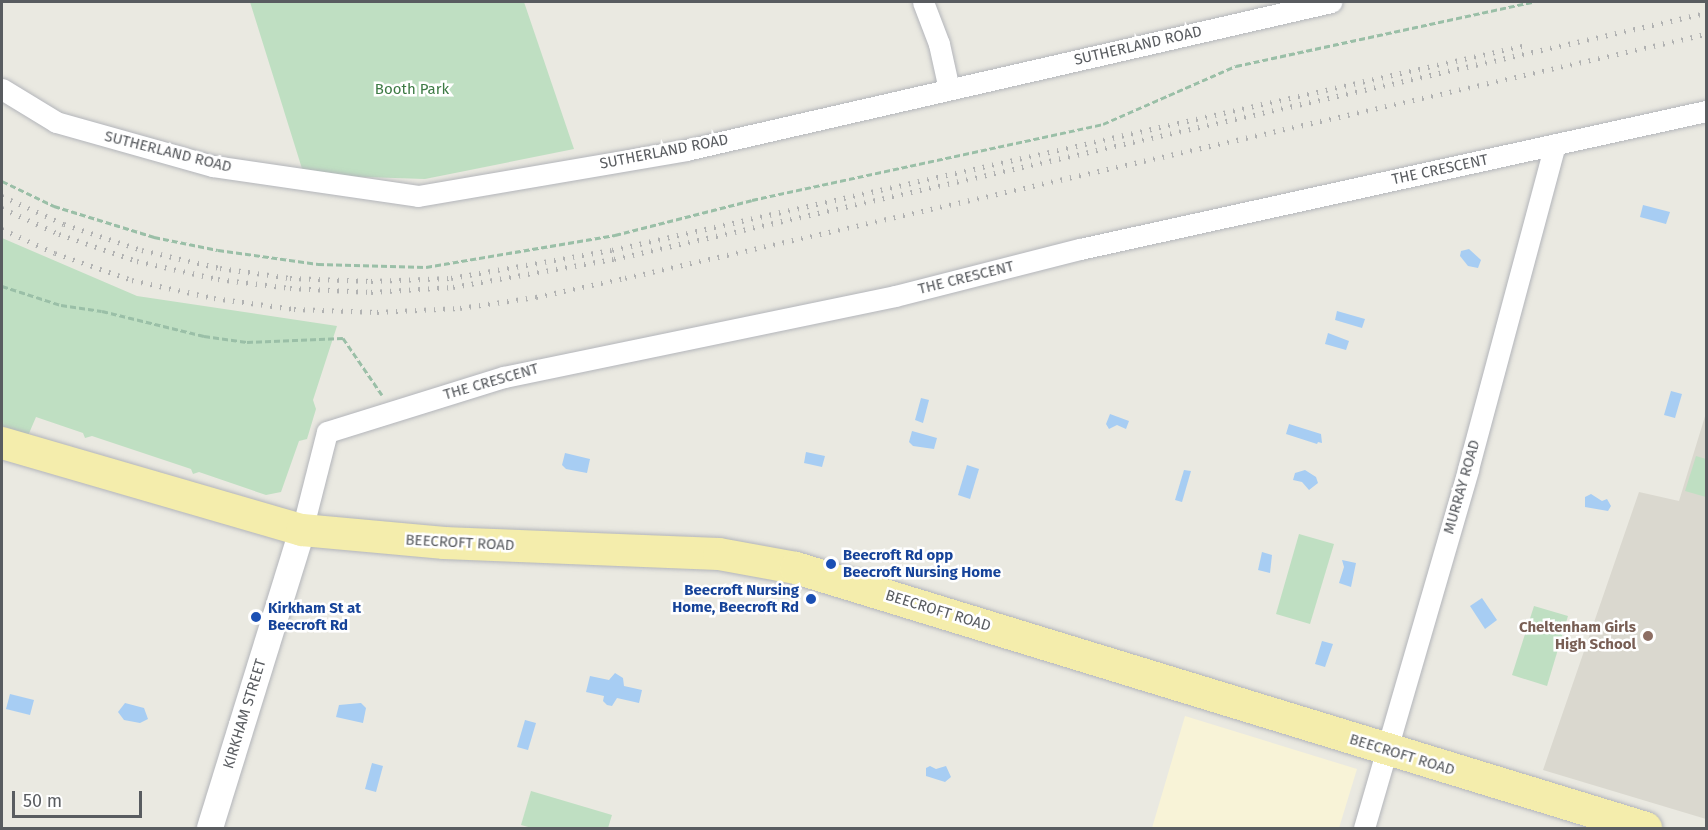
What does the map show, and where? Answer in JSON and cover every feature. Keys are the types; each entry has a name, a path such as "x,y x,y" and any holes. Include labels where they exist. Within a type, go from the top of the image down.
{"main road":[{"name":"BEECROFT ROAD","path":"2,443 302,530 444,543 719,554 796,568 1646,828"}],"street":[{"path":"923,2 939,44 949,89"},
{"name":"SUTHERLAND ROAD","path":"2,89 56,122 213,166 418,196 686,150 1331,2"},
{"name":"THE CRESCENT","path":"302,530 327,432 504,377 895,296 1089,247 1707,111"},
{"name":"MURRAY ROAD","path":"1364,828 1471,458 1555,144"},
{"name":"KIRKHAM STREET","path":"210,828 302,530"}],"path":[{"path":"2,181 54,206 154,237 218,250 318,264 426,267 615,235 752,200 1103,124 1236,66 1532,2"},
{"path":"2,286 61,305 102,311 204,336 248,342 343,338 364,366 392,411"}],"shaded area":[{"name":"Cheltenham Girls High School","path":"1706,413 1706,819 1543,770 1639,492 1679,501"},
{"path":"1185,716 1357,769 1339,828 1152,828"}],"green space":[{"name":"Booth Park","path":"250,2 524,2 574,149 425,179 304,175"},
{"path":"2,238 137,296 337,326 313,400 316,409 307,439 299,441 281,492 266,495 199,472 193,474 191,469 92,436 85,438 83,433 36,417 27,438 2,428"},
{"path":"1696,456 1706,459 1706,497 1685,491"},
{"path":"1299,534 1334,544 1310,624 1276,614"},
{"path":"1534,606 1568,616 1547,686 1512,675"},
{"path":"531,791 612,815 608,828 532,828 521,825"}],"water":[{"path":"1643,205 1670,212 1666,224 1640,217"},
{"path":"1469,249 1481,260 1478,268 1468,266 1460,256 1461,251"},
{"path":"1337,311 1365,319 1362,328 1335,320"},
{"path":"1328,333 1349,341 1346,350 1325,344"},
{"path":"1671,391 1682,394 1675,418 1664,415"},
{"path":"921,398 929,400 923,423 915,420"},
{"path":"1110,414 1129,421 1126,429 1117,425 1109,429 1106,424"},
{"path":"1289,424 1321,434 1322,443 1317,444 1286,434"},
{"path":"912,431 937,438 934,449 913,446 909,442"},
{"path":"806,452 825,456 822,467 804,463"},
{"path":"565,453 590,459 587,473 566,469 562,465"},
{"path":"967,465 979,469 970,499 958,495"},
{"path":"1184,470 1191,471 1182,502 1175,500"},
{"path":"1305,470 1316,477 1318,483 1309,490 1302,482 1293,480 1295,473"},
{"path":"1591,494 1602,501 1607,499 1611,506 1608,511 1585,507 1585,497"},
{"path":"1262,552 1272,555 1270,573 1258,570"},
{"path":"1342,560 1356,563 1351,587 1339,583 1344,567"},
{"path":"1482,598 1497,620 1485,629 1470,606"},
{"path":"1322,641 1333,644 1325,667 1315,664"},
{"path":"615,673 623,678 624,686 642,690 639,703 617,698 612,706 607,705 603,701 604,696 586,692 590,676 609,680"},
{"path":"10,694 34,700 30,715 6,709"},
{"path":"125,703 144,708 148,719 140,723 124,720 118,712"},
{"path":"361,703 366,708 363,723 336,717 339,705"},
{"path":"525,720 536,723 528,750 517,747"},
{"path":"372,763 383,766 376,792 365,789"},
{"path":"930,766 936,769 946,766 951,777 945,782 926,776 926,768"}],"railway":[{"path":"2,208 59,234 137,261 218,279 290,288 371,292 453,287 614,259 1706,13"},
{"path":"2,229 55,253 132,280 214,298 294,309 377,312 460,308 536,297 625,278 1706,34"},
{"path":"2,196 64,224 142,250 220,268 290,278 371,281 451,278 612,250 1522,46"}],"place":[{"name":"Beecroft Rd opp Beecroft Nursing Home","path":"831,564"},
{"name":"Beecroft Nursing Home, Beecroft Rd","path":"811,599"},
{"name":"Kirkham St at Beecroft Rd","path":"256,617"},
{"name":"Cheltenham Girls High School","path":"1648,636"}]}
